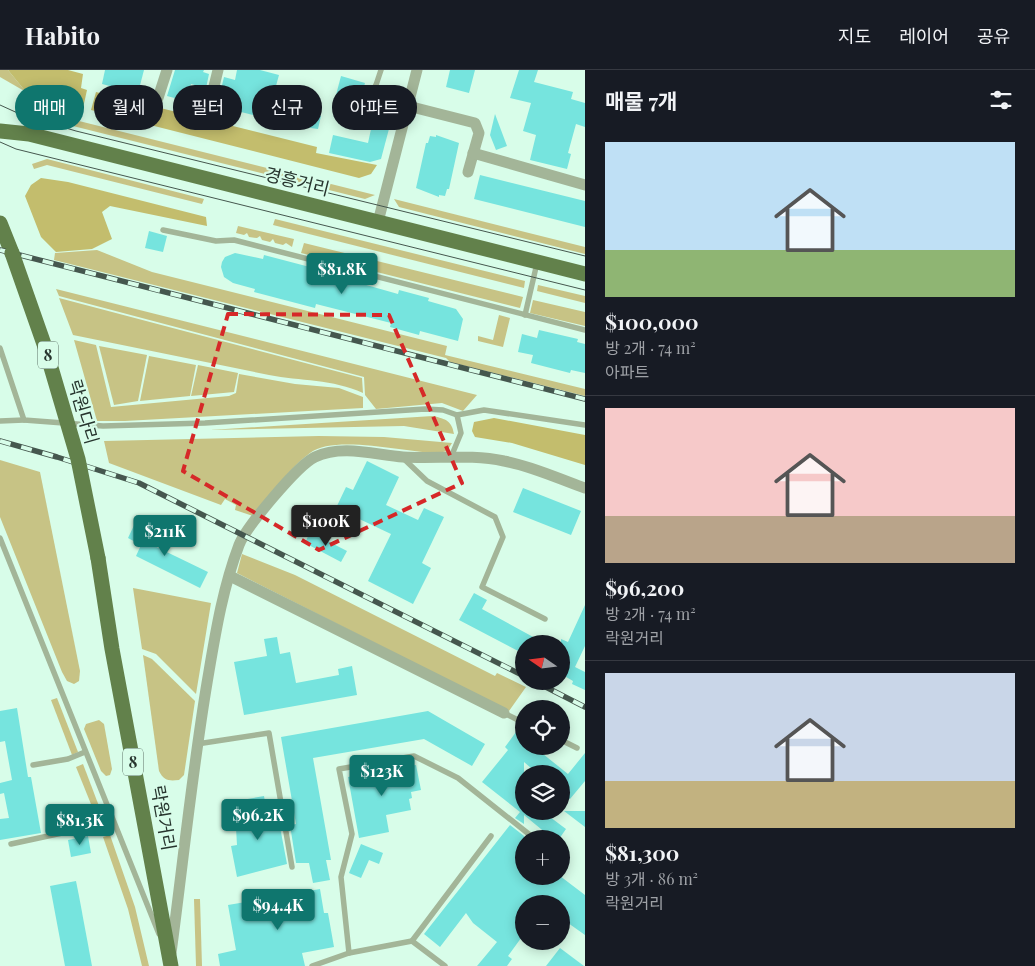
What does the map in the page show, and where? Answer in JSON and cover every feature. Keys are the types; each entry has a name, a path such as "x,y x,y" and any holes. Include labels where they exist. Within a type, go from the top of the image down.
{"main road":[{"name":"경흥거리","path":"0,132 29,134 585,274"},
{"name":"락원다리","path":"0,223 45,347 78,459 98,558"},
{"name":"락원거리","path":"98,558 114,659 171,964"}],"street":[{"path":"162,85 167,70"},
{"path":"214,85 218,70"},
{"path":"413,85 417,70"},
{"path":"417,108 475,123 479,134 468,172"},
{"path":"378,222 402,130"},
{"path":"473,153 585,185"},
{"path":"171,964 197,744 221,599 240,543 249,528 306,462 332,452 369,452 403,457 482,457 507,461 585,488"},
{"path":"230,576 504,713"}],"lane":[{"path":"376,85 381,70"},
{"path":"163,230 216,241 234,240 585,330"},
{"path":"524,315 538,262"},
{"path":"0,348 24,420"},
{"path":"0,421 24,420 103,426 287,419 425,409 443,410 457,415 484,410 585,425"},
{"path":"451,457 461,433 457,415"},
{"path":"403,457 427,481 495,517 503,537 482,587 545,619"},
{"path":"0,538 171,964"},
{"path":"504,713 515,718"},
{"path":"197,744 268,733 292,867"},
{"path":"570,744 577,748"},
{"path":"33,764 68,759 85,752"},
{"path":"349,954 341,877 352,834 339,769 414,756 458,778 524,830"},
{"path":"12,844 113,822"},
{"path":"312,966 349,954 412,941 491,836"},
{"path":"412,941 445,966"}],"highlighted area":[{"path":"228,314 389,315 462,483 319,550 183,471"}],"shaded area":[{"path":"0,70 8,70 20,85 15,86 0,77"},
{"path":"8,70 68,70 83,74 81,85 20,85"},
{"path":"84,89 87,90 84,104"},
{"path":"94,99 94,111 91,110"},
{"path":"163,109 173,111 173,130 242,130 242,128 317,147 316,153 377,165 371,174 359,178 163,128"},
{"path":"84,122 94,125 94,130 115,130 375,195 365,199 84,129"},
{"path":"47,159 204,199 202,204 47,165 34,169 32,164"},
{"path":"41,178 68,182 206,217 207,226 110,206 102,212 112,239 92,249 56,252 41,237 25,196 31,185"},
{"path":"394,199 585,247 585,254 399,207"},
{"path":"275,219 525,281 524,288 273,225"},
{"path":"238,226 294,239 292,247 286,243 283,245 275,243 273,239 270,242 262,240 260,236 257,238 249,237 247,233 244,235 236,233"},
{"path":"304,243 523,297 520,308 301,253"},
{"path":"97,250 152,272 447,346 445,355 585,389 585,396 450,362 446,358 54,260 55,253"},
{"path":"538,285 585,296 585,303 537,291"},
{"path":"56,289 477,395 463,411 442,403 376,409 365,395 364,377 59,296"},
{"path":"59,298 362,378 363,393 340,385 269,375 73,335"},
{"path":"533,300 585,312 585,326 530,313"},
{"path":"499,315 510,318 503,347 478,341 478,336 493,340"},
{"path":"74,340 96,345 111,407 229,396 236,393 239,374 295,384 339,388 363,397 363,408 97,421"},
{"path":"99,346 147,355 138,401 114,405"},
{"path":"149,356 196,365 190,396 140,401"},
{"path":"198,365 238,373 234,392 191,396"},
{"path":"433,416 448,421 452,426 454,434 404,426 210,430"},
{"path":"494,418 585,435 585,465 512,443 475,437 472,431 474,422"},
{"path":"319,436 384,437 452,443 447,451 439,453 353,445 336,445 321,448 310,453 294,467 253,516 235,510 236,505 225,499 221,505 109,463 104,441"},
{"path":"0,460 40,472 80,671 79,681 74,684 67,681 62,672 0,517"},
{"path":"242,554 295,575 495,676 497,673 515,682 515,690 524,690 509,711 237,573"},
{"path":"133,588 211,603 196,694 156,654 142,649"},
{"path":"143,655 152,659 195,701 184,775 179,780 167,780 159,771"},
{"path":"57,698 78,752 72,755 51,700"},
{"path":"99,720 104,724 112,769 110,775 106,776 101,771 84,729 86,724"},
{"path":"83,764 105,822 99,824 76,767"},
{"path":"110,835 135,907 149,966 142,966 128,909 103,837"},
{"path":"194,899 200,899 202,966 196,966"}],"building":[{"path":"105,70 144,70 140,85 102,84"},
{"path":"175,70 204,70 203,72 209,74 207,85 173,85 173,98 167,96"},
{"path":"237,70 260,70 279,75 276,85 252,85 252,115 242,112 242,85 222,85 224,77 235,80"},
{"path":"450,70 475,70 469,93 446,87"},
{"path":"519,70 538,70 534,82 573,92 571,99 585,103 585,127 576,124 568,153 571,154 567,169 530,160 536,135 523,131 531,103 510,98"},
{"path":"341,76 365,83 364,85 339,85"},
{"path":"495,114 507,146 496,150 490,135"},
{"path":"371,130 389,130 381,159 370,162 329,153 333,135 368,143"},
{"path":"436,135 459,143 449,189 447,189 445,196 439,195 439,197 416,188 426,143 428,143 430,136 436,137"},
{"path":"480,175 585,201 585,227 474,199"},
{"path":"149,231 167,236 163,252 145,248"},
{"path":"235,253 263,259 264,255 325,271 324,273 398,294 399,290 429,298 428,301 456,309 463,319 458,341 420,331 419,335 390,327 391,323 316,304 315,308 254,292 255,289 233,283 224,277 221,267 222,262 225,257"},
{"path":"539,330 578,339 577,342 585,344 585,373 571,370 570,373 531,363 533,355 518,352 522,334 537,338"},
{"path":"367,461 399,477 386,505 418,520 424,508 444,517 422,563 431,568 413,604 368,581 391,534 336,508 346,487 353,490"},
{"path":"523,488 581,511 571,535 513,512"},
{"path":"138,517 153,524 144,541 208,572 200,588 136,556 141,545 128,538"},
{"path":"310,532 347,551 341,562 305,543"},
{"path":"474,593 487,600 482,609 530,635 515,635 515,649 459,620"},
{"path":"585,605 585,646 575,667 585,672 585,690 572,684 573,681 570,679 570,638"},
{"path":"277,637 280,654 290,652 296,683 339,675 338,669 352,666 357,695 244,715 234,662 267,656 264,639"},
{"path":"17,708 28,777 31,777 41,833 0,840 0,819 9,818 4,793 0,794 0,783 12,780 5,741 0,742 0,711"},
{"path":"428,711 485,744 472,766 424,739 313,758 331,860 326,860 330,880 313,883 309,863 296,863 290,825 296,824 281,737"},
{"path":"515,733 515,755 544,755 557,765 528,765 524,762 524,765 515,765 515,808 482,782 508,750 505,747"},
{"path":"585,753 585,781 570,799 570,772"},
{"path":"416,765 421,790 411,792 412,798 409,799 411,810 386,815 389,832 359,838 348,777"},
{"path":"264,796 268,819 274,818 276,828 280,827 287,864 237,877 231,846 237,845 236,828 242,827 241,821 246,820 242,800"},
{"path":"570,811 585,811 585,827 570,816"},
{"path":"530,820 554,820 566,829 565,830 542,830"},
{"path":"510,825 516,830 515,885 570,884 585,895 585,935 570,924 570,895 515,895 515,946 508,956 512,959 507,966 477,966 497,942 473,923 466,913 440,947 424,934"},
{"path":"88,836 91,853 71,857 68,840"},
{"path":"361,844 383,853 379,864 369,860 361,878 349,873"},
{"path":"76,881 92,966 65,966 50,886"},
{"path":"320,889 324,913 328,913 334,947 302,953 305,966 220,966 218,954 236,950 228,905"},
{"path":"558,950 563,950 584,966 546,966"}],"tram line":[{"path":"0,105 22,115 76,131 585,256"},
{"path":"0,142 16,149 585,290"}],"railway":[{"path":"0,250 585,399"},
{"path":"0,441 139,483 515,671"},
{"path":"552,690 585,707"}]}
